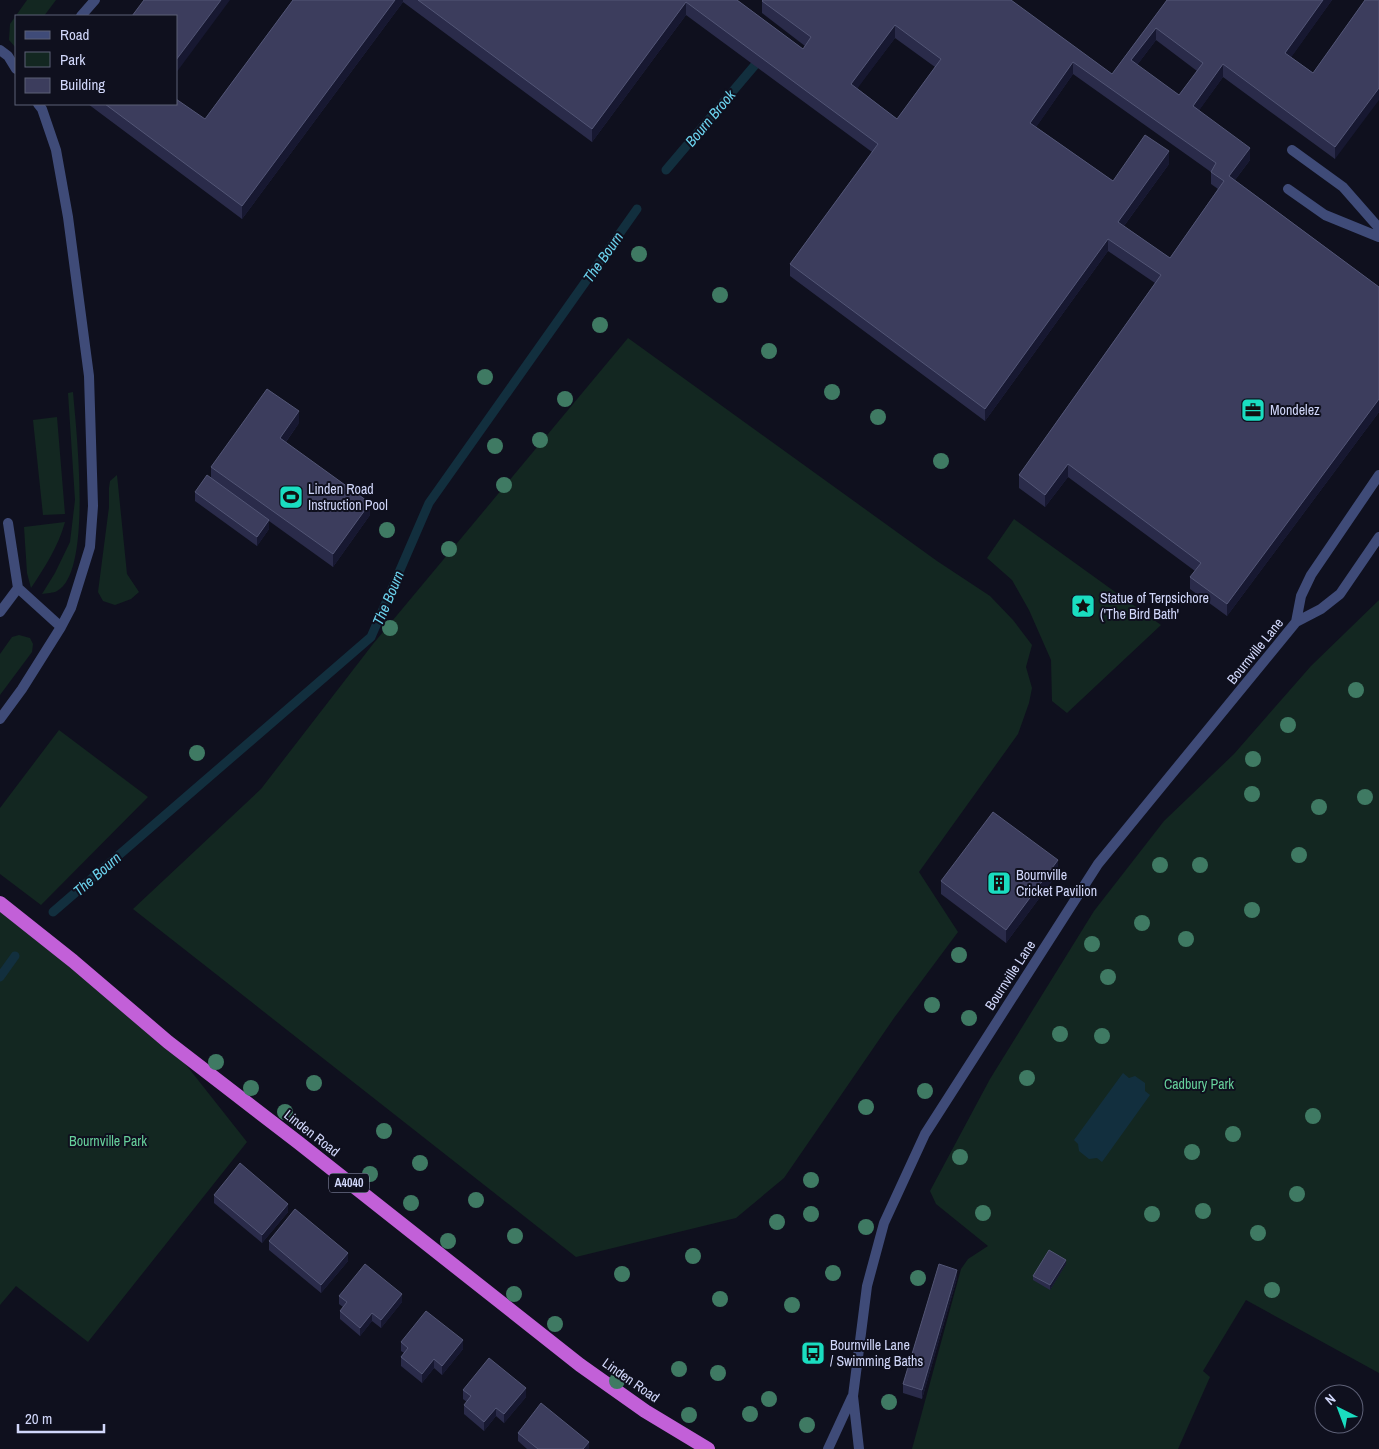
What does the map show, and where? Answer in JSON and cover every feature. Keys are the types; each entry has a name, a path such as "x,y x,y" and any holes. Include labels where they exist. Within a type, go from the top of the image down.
{"highway":[{"name":"Linden Road","path":"0,903 73,960 168,1042 580,1365 645,1411 708,1449"}],"street":[{"path":"82,15 95,0"},
{"path":"0,50 8,56 15,67"},
{"path":"0,719 62,627 90,547 93,496 89,376 64,185 56,150 42,109 39,105"},
{"path":"1292,150 1343,187 1379,228"},
{"path":"1288,189 1326,215 1379,236"},
{"name":"Bournville Lane","path":"1296,622 1300,596 1311,575 1379,475"},
{"path":"8,522 18,588 62,627"},
{"name":"Bournville Lane","path":"859,1449 853,1396 867,1286 884,1223 926,1134 1098,864 1296,622 1321,609 1340,594 1379,537"},
{"path":"0,612 18,588"},
{"name":"Bournville Lane","path":"828,1449 853,1396"}],"green space":[{"path":"27,0 56,0 45,15 16,15"},
{"path":"15,17 15,47 9,40 10,24"},
{"path":"628,338 937,561 990,596 1013,620 1032,645 1026,667 1032,688 1018,734 919,872 958,932 894,1018 784,1178 736,1218 576,1257 133,909 261,789 373,644"},
{"path":"73,392 80,498 79,529 75,557 68,579 57,591 42,594 70,542 75,500 68,393"},
{"path":"57,417 65,514 43,515 33,420"},
{"path":"117,475 127,574 139,592 131,599 115,605 103,601 98,592 109,507 110,481"},
{"path":"1014,519 1161,625 1067,713 1052,701 1051,660 1029,610 1012,580 987,558"},
{"path":"65,522 55,548 31,588 27,573 24,527"},
{"name":"Cadbury Park","path":"1379,600 1379,1373 1246,1300 1203,1371 1210,1377 1178,1449 912,1449 961,1269 968,1259 988,1246 936,1204 930,1191 990,1079 1094,911 1164,821 1234,754 1311,666"},
{"path":"19,635 30,638 33,644 32,652 0,695 0,654 12,637"},
{"path":"59,730 148,797 41,905 0,874 0,808"},
{"name":"Bournville Park","path":"0,903 168,1042 247,1142 88,1342 16,1286 0,1305"}],"water":[{"path":"1123,1073 1129,1078 1135,1076 1145,1083 1145,1091 1150,1095 1102,1162 1097,1158 1089,1159 1079,1151 1078,1144 1074,1140"}],"building":[{"path":"144,0 221,0 178,57 178,15 133,15"},
{"path":"293,0 395,0 242,206 106,105 178,105 178,100 205,119"},
{"path":"418,0 737,0 803,49 811,37 763,0 1011,0 1112,74 1167,0 1323,0 1285,53 1313,73 1365,0 1379,0 1379,88 1335,147 1223,64 1193,106 1250,148 1229,176 1379,287 1379,399 1227,604 1190,577 1201,563 1068,464 1045,495 1019,475 1161,275 1108,239 985,409 790,264 878,144 686,2 592,129","holes":["895,25 941,59 897,119 851,84","1156,28 1203,63 1179,95 1131,60","1073,62 1216,163 1211,172 1224,181 1170,258 1118,222 1169,151 1145,135 1113,181 1030,123"]},
{"name":"Linden Road Instruction Pool","path":"267,389 299,411 280,438 370,503 333,554 211,467"},
{"path":"207,475 269,520 257,537 195,492"},
{"name":"Bournville Cricket Pavilion","path":"993,812 1058,860 1006,930 941,881"},
{"path":"240,1163 288,1204 262,1235 214,1195"},
{"path":"295,1209 348,1253 321,1285 269,1241"},
{"path":"1049,1250 1066,1260 1050,1285 1033,1276"},
{"path":"365,1264 402,1294 381,1320 372,1313 360,1328 340,1311 347,1302 339,1296"},
{"path":"939,1264 957,1270 922,1390 903,1384"},
{"path":"426,1311 463,1340 442,1366 434,1359 422,1374 401,1357 408,1348 401,1342"},
{"path":"489,1358 526,1388 504,1414 496,1408 484,1422 464,1405 471,1396 463,1390"},
{"path":"541,1403 589,1442 583,1449 538,1449 518,1433"}],"waterway":[{"name":"Bourn Brook","path":"666,170 755,65"},
{"name":"The Bourn","path":"53,912 371,637 429,503 637,209"},
{"name":"The Bourn","path":"0,977 15,956"}],"place":[{"name":"Mondelez","path":"1253,410"},
{"name":"Linden Road Instruction Pool","path":"291,497"},
{"name":"Statue of Terpsichore ('The Bird Bath'","path":"1083,606"},
{"name":"Bournville Cricket Pavilion","path":"999,883"},
{"name":"Bournville Lane / Swimming Baths","path":"813,1353"}]}
